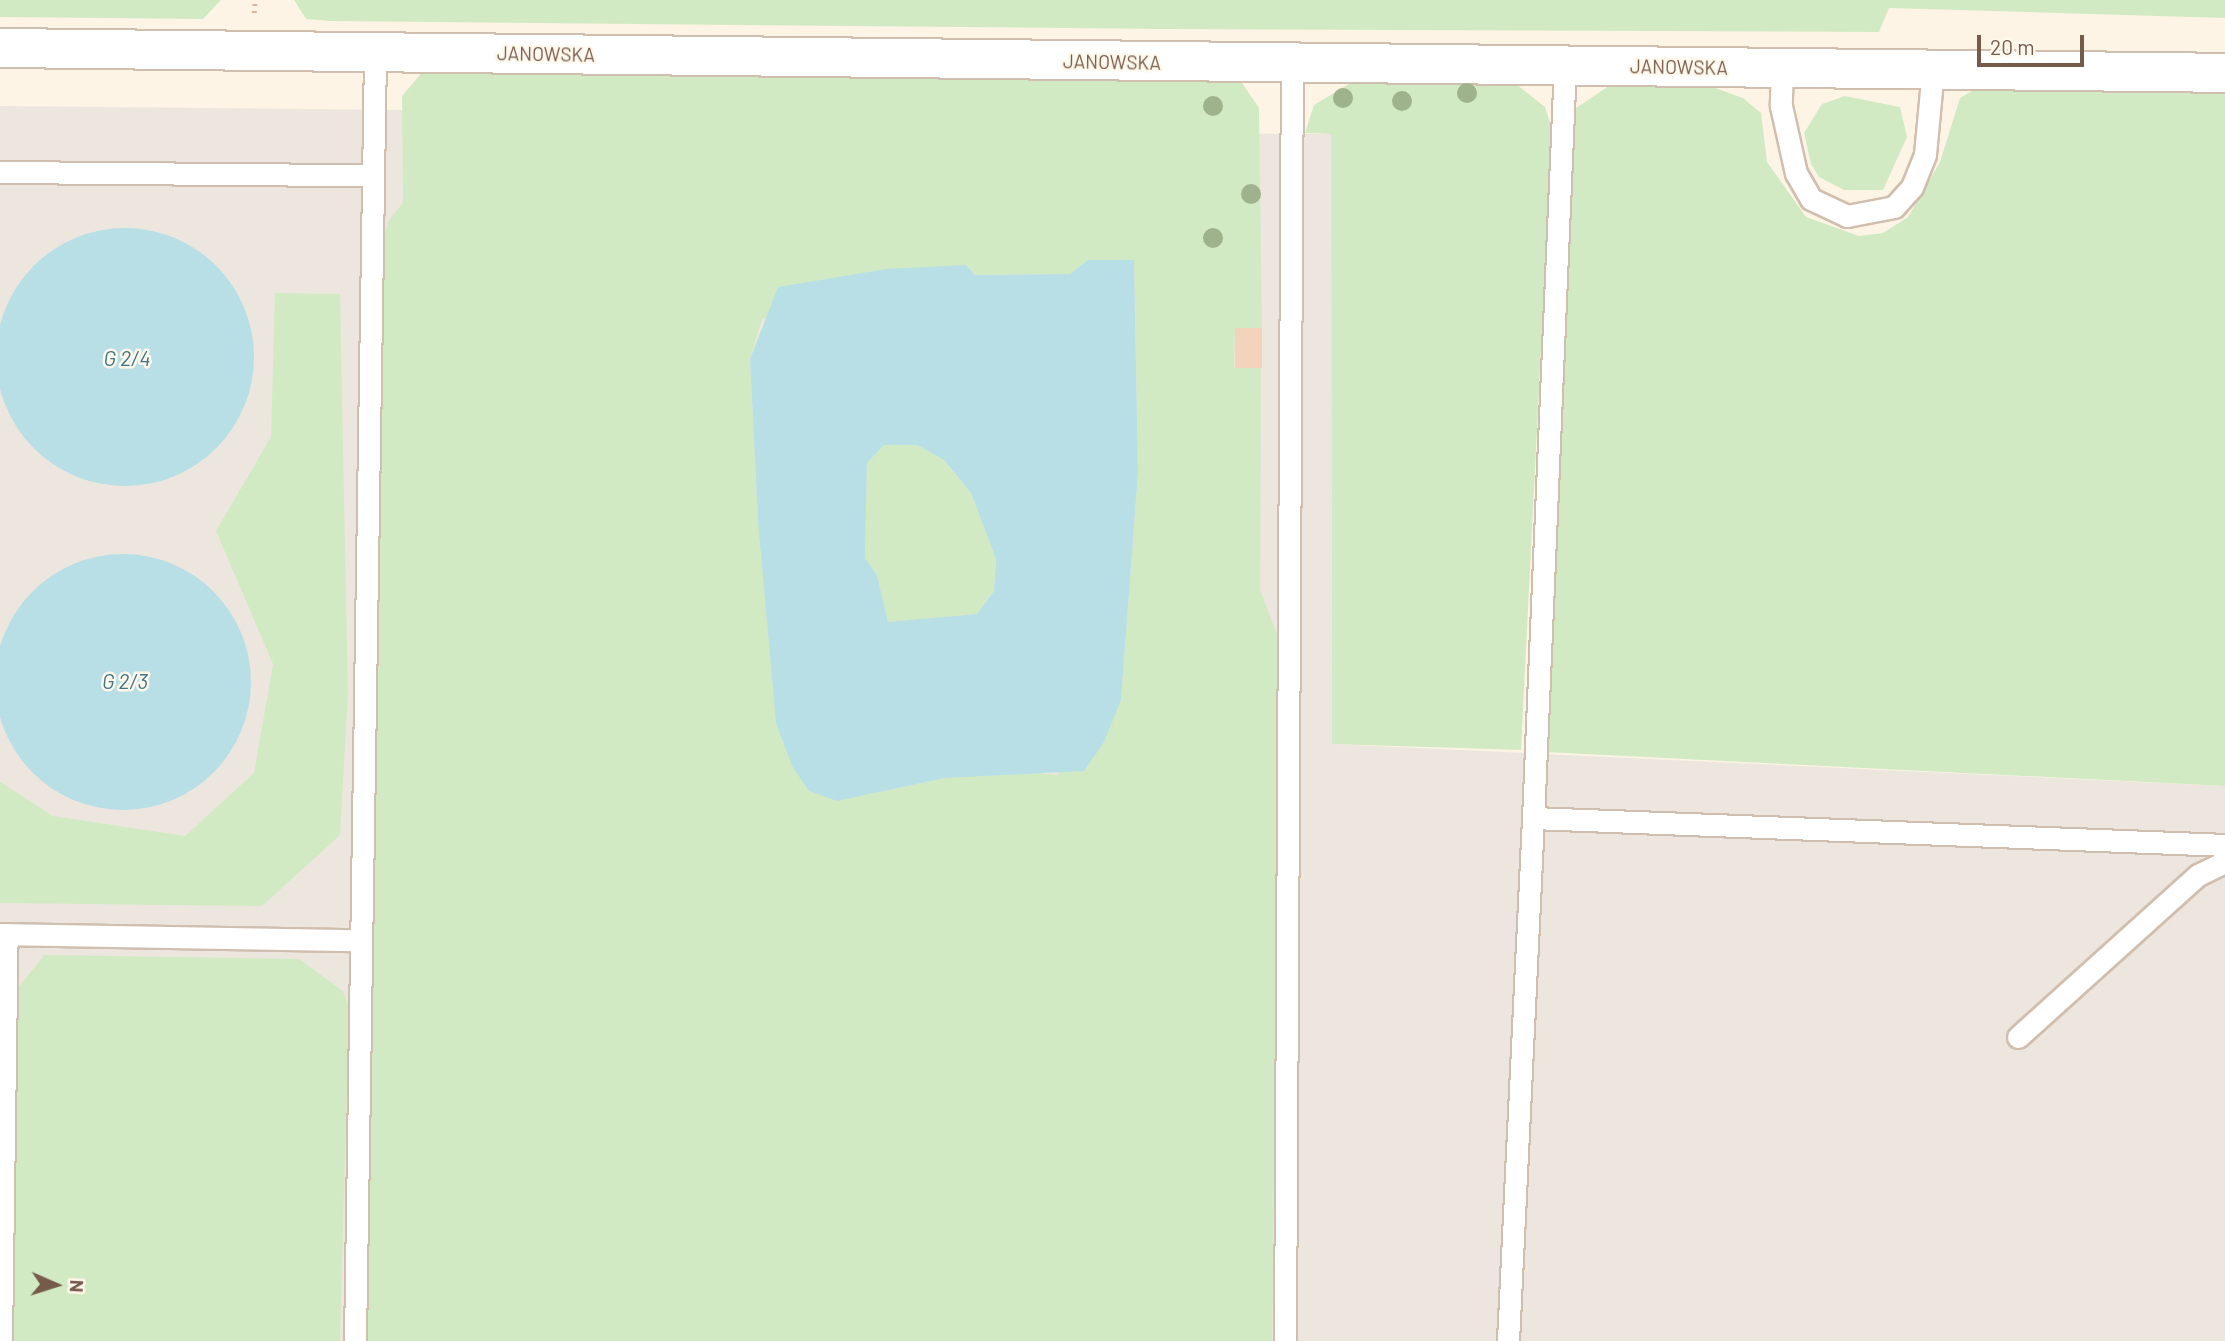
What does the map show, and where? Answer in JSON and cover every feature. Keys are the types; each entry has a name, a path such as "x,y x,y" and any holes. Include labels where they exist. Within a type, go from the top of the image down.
{"street":[{"name":"JANOWSKA","path":"0,48 2225,73"}],"lane":[{"path":"355,1341 369,175 375,52"},
{"path":"1285,1341 1292,64"},
{"path":"1507,1341 1533,818 1565,65"},
{"path":"1782,69 1781,106 1796,173 1811,198 1847,216 1894,207 1912,187 1925,154 1933,70"},
{"path":"0,172 369,175"},
{"path":"1533,818 2225,845"},
{"path":"2018,1037 2198,875 2225,862"},
{"path":"1,1341 3,934 360,940"}],"shaded area":[{"path":"0,106 410,110 409,132 1331,134 1332,744 2225,786 2225,1341 0,1341"}],"green space":[{"path":"0,0 221,0 203,19 0,17"},
{"path":"294,0 2225,0 2225,18 1889,8 1879,32 1161,29 330,21 306,19"},
{"path":"425,69 1240,80 1259,108 1262,328 1235,328 1234,367 1261,368 1260,590 1280,642 1272,1341 364,1341 381,245 389,220 403,203 402,96","holes":["1088,260 1134,260 1138,473 1121,700 1057,775 1015,771 945,778 836,801 758,521 750,359 762,319 966,265 975,275 1070,274"]},
{"path":"1354,81 1516,84 1545,107 1552,129 1521,750 1332,744 1331,134 1305,133 1314,105"},
{"path":"1707,85 1743,98 1761,113 1767,162 1806,217 1859,236 1883,233 1908,217 1940,162 1960,98 1977,88 2225,93 2225,786 1544,752 1576,108 1609,86"},
{"path":"1845,96 1900,107 1907,137 1883,190 1844,190 1819,177 1811,164 1804,133 1822,104"},
{"path":"275,293 340,294 348,694 340,835 262,906 0,903 0,782 53,816 185,836 254,773 273,664 216,531 271,437"},
{"path":"884,445 917,445 944,460 971,493 996,558 994,591 977,614 888,623 877,575 865,558 867,463"},
{"path":"44,955 299,959 343,991 349,1008 340,1341 12,1341 16,991"}],"water":[{"name":"G 2/4","path":"125,228 174,238 196,250 216,266 232,286 244,308 254,357 244,406 232,428 216,448 196,464 174,476 125,486 76,476 54,464 34,448 18,428 6,406 -4,357 6,308 18,286 34,266 54,250 76,238"},
{"path":"1088,260 1134,260 1138,473 1121,700 1104,742 1084,771 945,778 837,801 809,791 792,766 776,723 758,521 750,359 778,287 886,269 966,265 975,275 1070,274","holes":["884,445 917,445 944,460 971,493 996,559 994,591 977,614 888,622 877,575 865,558 867,463"]},
{"name":"G 2/3","path":"110,554 136,554 160,559 183,569 214,591 230,611 246,645 251,682 246,719 230,753 214,773 194,789 160,805 136,810 110,810 86,805 63,795 32,773 16,753 0,719 -5,695 -5,669 0,645 10,622 32,591 52,575 86,559"}],"building":[{"path":"1235,328 1262,328 1262,368 1235,368"}]}
